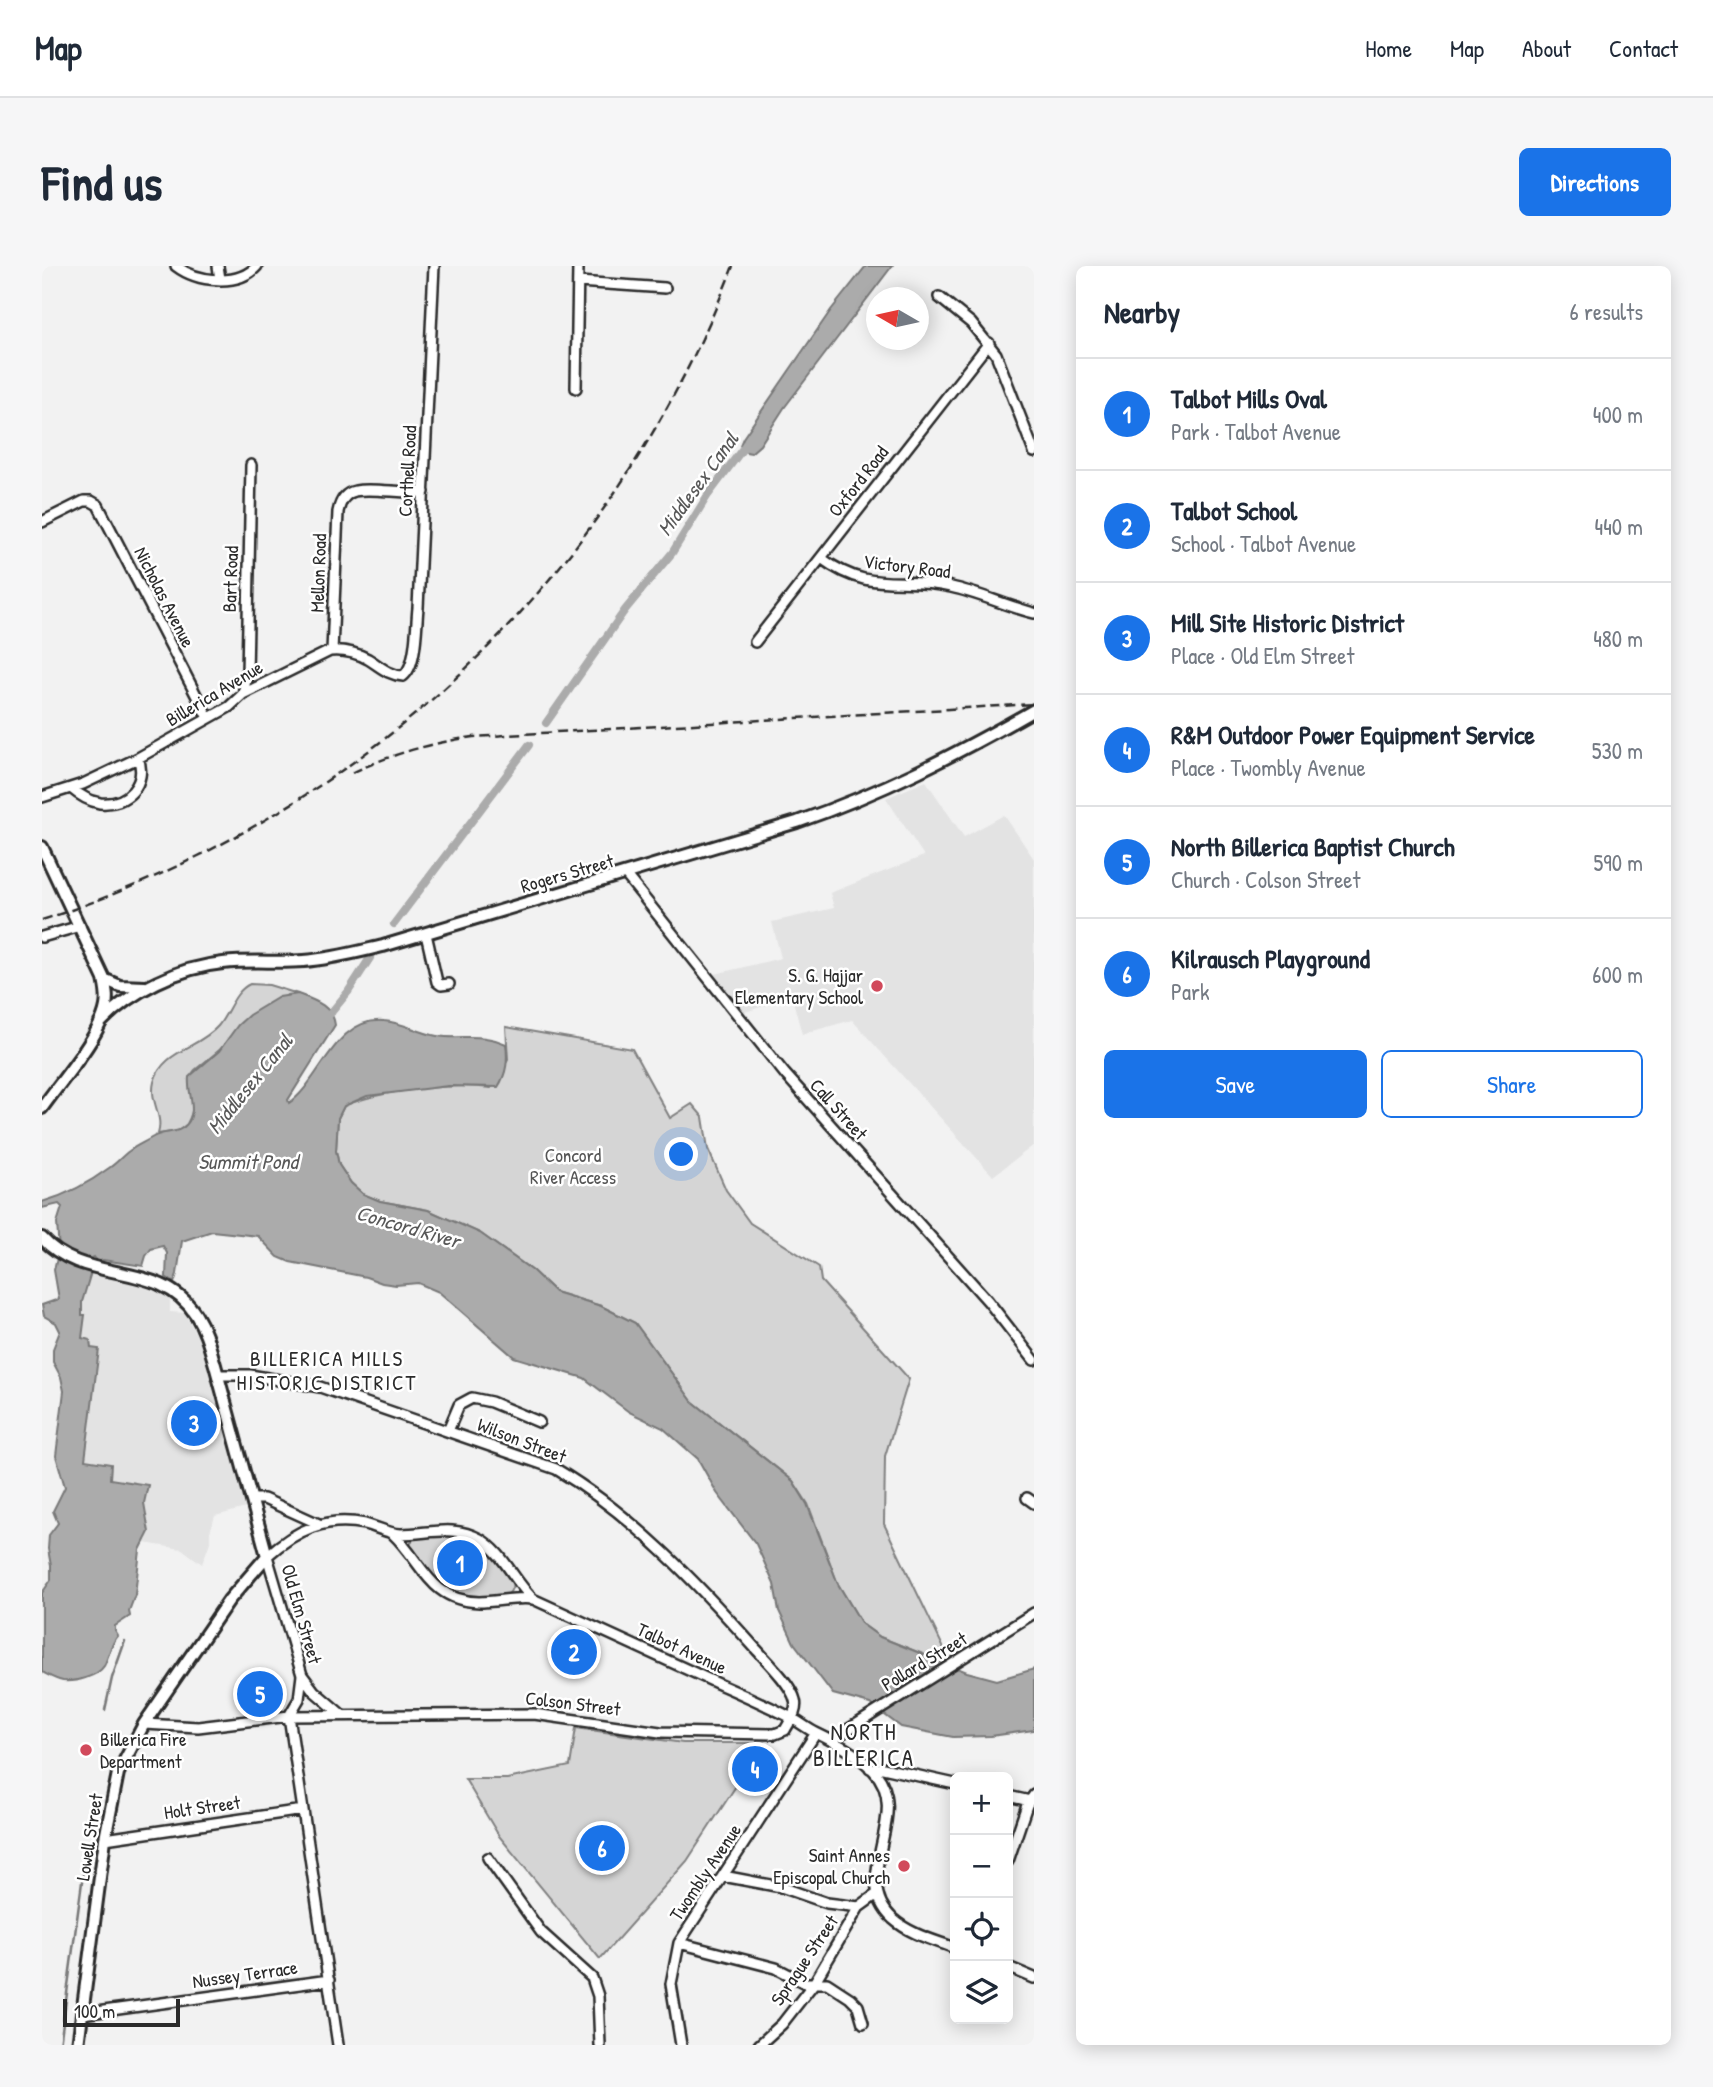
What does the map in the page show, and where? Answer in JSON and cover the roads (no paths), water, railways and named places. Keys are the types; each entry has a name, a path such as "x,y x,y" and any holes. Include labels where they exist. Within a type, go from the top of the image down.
{"main road":[{"name":"Rogers Street","path":"100,1023 121,1004 148,987 208,965 326,958 426,934 770,830 844,805 934,765 1034,710"},
{"path":"42,847 104,979 107,1000 100,1023 46,1094 42,1108"},
{"path":"104,979 127,987 148,987"},
{"name":"Old Elm Street","path":"42,1238 74,1262 149,1279 180,1296 200,1322 218,1375 267,1556"},
{"name":"Lowell Street","path":"78,2045 105,1839 118,1773 144,1724 229,1600 267,1556"}],"street":[{"path":"176,266 196,277 220,279 244,275 257,266"},
{"path":"218,266 220,279"},
{"name":"Corthell Road","path":"331,651 360,655 388,673 398,676 405,675 413,661 418,608 434,266"},
{"path":"576,387 578,266"},
{"path":"578,282 665,288"},
{"path":"939,297 971,323 989,343 1002,367 1034,452"},
{"name":"Oxford Road","path":"755,642 989,343"},
{"path":"1024,426 1034,422"},
{"name":"Bart Road","path":"243,694 247,675 251,465"},
{"name":"Mellon Road","path":"331,651 338,512 343,498 356,491 404,494 424,492"},
{"name":"Nicholas Avenue","path":"42,522 84,501 98,505 208,718"},
{"name":"Victory Road","path":"821,558 844,574 866,581 951,587 1034,613"},
{"name":"Billerica Avenue","path":"42,797 71,788 138,758 229,706 243,694 331,651"},
{"path":"71,788 82,797 101,803 118,802 135,791 141,778 138,758"},
{"name":"Call Street","path":"625,874 785,1074 978,1289 1034,1360"},
{"path":"42,937 80,926"},
{"path":"426,934 437,982 441,985 449,984"},
{"name":"Wilson Street","path":"218,1375 250,1375 313,1385 556,1469 584,1485 688,1576 750,1642 793,1694 795,1701 792,1718"},
{"path":"448,1431 460,1405 472,1398 491,1402 539,1422"},
{"name":"Talbot Avenue","path":"251,1499 266,1500 319,1524"},
{"name":"Talbot Avenue","path":"267,1556 298,1533 319,1524 356,1523 393,1534 455,1530 478,1537 502,1558 522,1588 533,1599 792,1718 816,1732"},
{"name":"Talbot Avenue","path":"393,1534 425,1577 450,1594 478,1602 533,1599"},
{"name":"Old Elm Street","path":"267,1556 302,1675 299,1699 289,1716 338,2045"},
{"name":"Pollard Street","path":"833,1739 1034,1613"},
{"path":"302,1675 314,1691 342,1715"},
{"name":"Colson Street","path":"144,1724 198,1727 289,1716 534,1714 660,1732 775,1734 785,1730 792,1718"},
{"path":"816,1732 833,1739 870,1768 883,1784 888,1807 875,1869 877,1894 893,1919 912,1932 950,1946"},
{"name":"Twombly Avenue","path":"681,2045 671,1984 679,1943 692,1919 816,1732"},
{"path":"870,1768 883,1768 950,1783"},
{"path":"1013,1796 1032,1798 1013,1848"},
{"name":"Holt Street","path":"105,1839 303,1810"},
{"path":"488,1858 541,1932 592,1978 598,1996 600,2045"},
{"path":"723,1876 781,1887 827,1903 859,1906"},
{"name":"Sprague Street","path":"759,2045 782,2024 814,1983 859,1906 877,1894"},
{"path":"679,1943 776,1968 805,1983 827,1983 858,2006 863,2023"},
{"path":"1013,1969 1034,1978"},
{"name":"Nussey Terrace","path":"82,2014 329,1980"}],"water":[{"name":"Middlesex Canal","path":"866,266 892,266 876,287 866,287 866,300 784,408 760,445 751,453 746,452 740,445 743,438 831,310"},
{"path":"298,994 327,1008 335,1025 288,1100 289,1103 300,1094 341,1039 367,1022 391,1022 437,1036 480,1037 506,1044 506,1066 498,1087 448,1086 367,1096 344,1106 338,1118 336,1151 339,1165 351,1183 363,1194 380,1201 428,1210 480,1233 533,1271 555,1292 601,1306 635,1323 692,1401 793,1481 807,1504 838,1584 862,1624 880,1637 967,1672 997,1680 1034,1669 1034,1730 991,1736 953,1737 901,1727 870,1704 833,1694 794,1643 779,1611 774,1584 756,1544 717,1493 698,1459 663,1428 629,1412 584,1378 514,1357 439,1292 418,1283 382,1283 366,1277 290,1262 278,1257 258,1236 212,1231 182,1241 174,1283 166,1277 167,1253 163,1246 151,1249 143,1266 103,1260 98,1262 92,1258 94,1262 82,1302 82,1315 85,1315 82,1338 90,1340 91,1348 99,1349 85,1460 111,1464 110,1479 148,1485 144,1503 149,1532 140,1550 130,1616 115,1626 118,1636 101,1670 73,1681 60,1680 42,1672 42,1593 51,1580 49,1535 58,1523 53,1511 65,1487 56,1456 64,1391 61,1377 53,1362 53,1349 60,1331 56,1323 44,1316 42,1305 59,1299 54,1270 59,1251 57,1223 62,1207 59,1204 42,1208 42,1202 85,1184 132,1149 157,1135 184,1127 192,1113 189,1077 219,1051 249,1015 279,997"}],"waterway":[{"name":"Middlesex Canal","path":"546,723 625,610 672,553 708,495 747,443"},
{"name":"Middlesex Canal","path":"394,924 529,745"},
{"name":"Middlesex Canal","path":"325,1020 348,992 370,958"},
{"path":"105,1710 112,1678 125,1641"},
{"path":"60,2045 87,1845"}],"railway":[{"path":"42,920 159,875 268,818 370,750 462,672 545,584 619,487 681,381 733,266"},
{"path":"352,773 411,750 473,737 1034,704"}],"place":[{"name":"S. G. Hajjar Elementary School","path":"877,986"},
{"name":"Mill Site Historic District","path":"194,1423"},
{"name":"Talbot Mills Oval","path":"460,1563"},
{"name":"Talbot School","path":"574,1652"},
{"name":"North Billerica Baptist Church","path":"260,1694"},
{"name":"Billerica Fire Department","path":"86,1750"},
{"name":"R&M Outdoor Power Equipment Service","path":"755,1769"},
{"name":"Kilrausch Playground","path":"602,1848"},
{"name":"Saint Annes Episcopal Church","path":"904,1866"}],"district":[{"name":"BILLERICA MILLS HISTORIC DISTRICT","path":"327,1371"},
{"name":"NORTH BILLERICA","path":"864,1745"}],"park label":[{"name":"Concord River Access","path":"573,1166"}],"water label":[{"name":"Summit Pond","path":"248,1162"},
{"name":"Concord River","path":"408,1227"}]}
